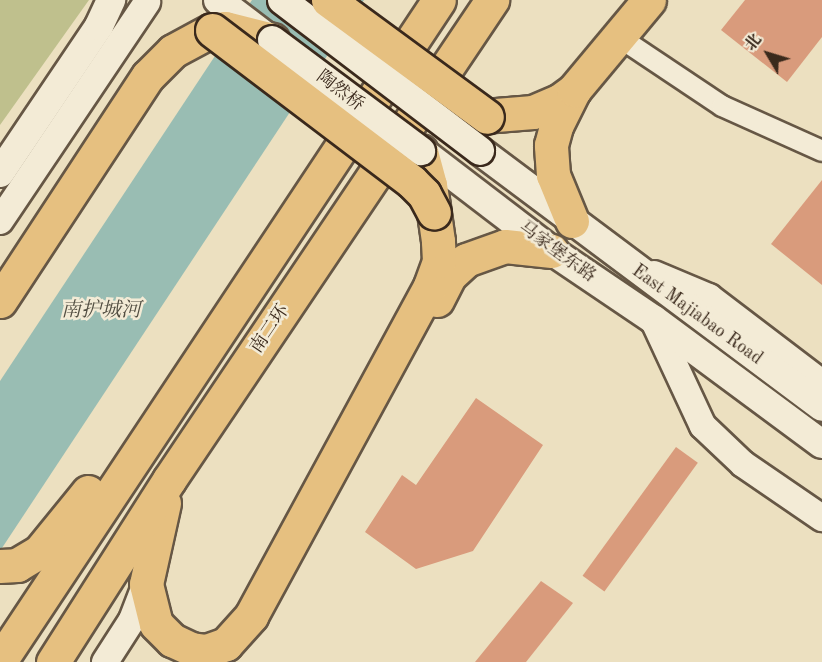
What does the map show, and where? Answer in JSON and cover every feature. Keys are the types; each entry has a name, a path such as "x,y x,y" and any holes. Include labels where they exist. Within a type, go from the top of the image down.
{"highway":[{"path":"328,0 487,117"},
{"path":"0,662 438,0"},
{"name":"南二环","path":"52,662 169,480 492,0"},
{"path":"572,221 554,180 551,145 564,108 574,90 649,0"},
{"path":"215,15 225,28 272,40"},
{"path":"215,15 412,182 424,194 434,213"},
{"path":"0,301 148,76 215,15"},
{"path":"441,121 467,116 487,117 533,112 559,101 574,90"},
{"path":"169,480 146,584 156,624 172,640 191,649 206,651 226,645 251,616 430,286 439,261 434,213 421,151"},
{"path":"240,662 254,643 449,276 466,260 505,246 552,251"},
{"path":"1,567 17,565 40,551 89,492 107,475 131,462"}],"main road":[{"path":"0,173 99,26 111,0"},
{"name":"陶然桥","path":"282,0 480,151"},
{"name":"陶然桥","path":"272,40 463,182"},
{"name":"马家堡东路","path":"480,151 572,221"},
{"name":"马家堡东路","path":"463,182 552,251 653,319 822,444"},
{"name":"East Majiabao Road","path":"572,221 822,407"}],"street":[{"path":"0,221 147,2"},
{"path":"619,37 722,106 822,151"},
{"path":"626,262 709,297 817,379"},
{"path":"653,319 703,426 743,464 822,519"},
{"path":"105,662 132,620 146,584"}],"green space":[{"path":"0,0 89,0 0,125"}],"water":[{"name":"南护城河","path":"252,0 364,0 0,551 0,381"}],"building":[{"path":"745,0 822,0 822,37 787,82 721,30"},
{"path":"822,180 822,285 771,244"},
{"path":"476,398 543,445 473,551 416,569 365,532 402,475 416,485"},
{"path":"676,447 698,463 604,592 583,576"},
{"path":"541,581 573,603 526,662 475,662"}]}
